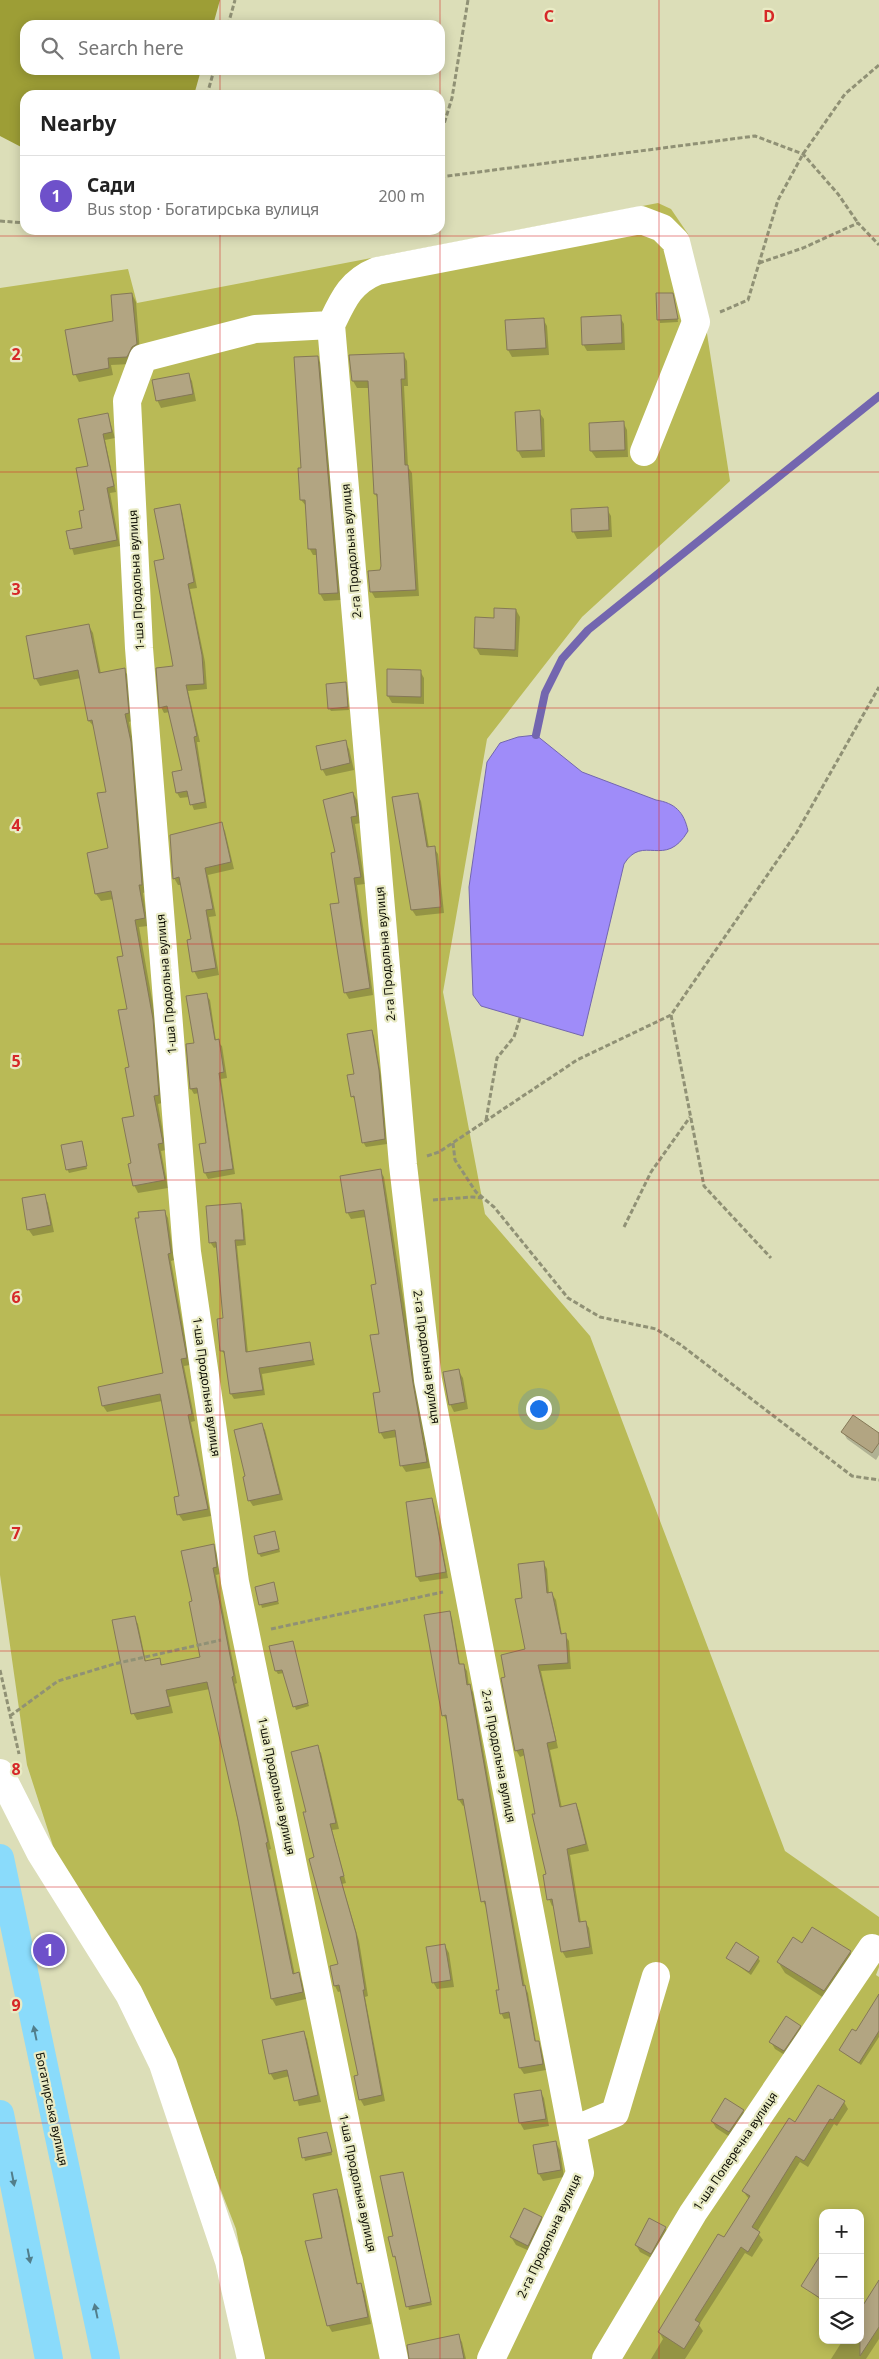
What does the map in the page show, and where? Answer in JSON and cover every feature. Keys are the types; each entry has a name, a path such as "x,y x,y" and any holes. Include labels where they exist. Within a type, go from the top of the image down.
{"main road":[{"name":"Богатирська вулиця","path":"0,1858 106,2359"},
{"path":"0,2114 49,2359"}],"street":[{"path":"331,325 343,300 361,278 377,271 642,220 662,228 676,242 696,322 644,452"},
{"name":"1-ша Продольна вулиця","path":"331,325 255,329 143,358 127,400 139,648 187,1252 235,1582 394,2359"},
{"name":"2-га Продольна вулиця","path":"331,325 403,1165 428,1380 466,1588 580,2172 491,2359"},
{"path":"0,1773 40,1852 129,1994 163,2064 229,2261 251,2359"},
{"name":"1-ша Поперечна вулиця","path":"606,2359 694,2213 872,1948"},
{"path":"572,2131 615,2113 656,1976"}],"path":[{"path":"229,20 235,0"},
{"path":"445,121 452,98 468,0"},
{"path":"696,322 748,300 778,200 803,154 845,94 879,65"},
{"path":"208,90 213,75"},
{"path":"445,176 755,136 803,154 838,194 858,223 879,245"},
{"path":"0,221 20,223"},
{"path":"759,264 803,248 858,223"},
{"path":"403,1165 439,1152 577,1060 671,1015 797,832 879,687"},
{"path":"671,1015 704,1186 771,1258"},
{"path":"486,1121 497,1058 514,1037 520,1018"},
{"path":"624,1227 651,1172 691,1117"},
{"path":"453,1142 455,1160 476,1192 494,1207 568,1298 600,1317 656,1329 681,1345 852,1476 879,1480"},
{"path":"408,1203 448,1198 483,1198"}],"shaded area":[{"path":"0,0 220,0 214,20 20,20 20,75 200,75 195,90 20,90 20,146 0,136"},
{"path":"658,203 671,209 688,234 703,308 730,481 582,617 487,739 443,992 485,1214 590,1336 785,1851 879,1917 879,1967 876,1975 879,1977 879,2359 262,2359 236,2229 183,2093 53,1846 27,1765 0,1575 0,288 128,269 137,303"},
{"path":"536,735 582,772 673,806 684,819 688,831 671,848 639,851 631,855 624,864 583,1036 481,1006 473,995 469,887 487,762 500,743 518,737"}],"building":[{"path":"132,293 137,344 132,347 127,357 108,358 109,368 73,375 65,330 113,321 111,295"},
{"path":"656,293 673,293 678,319 657,320"},
{"path":"621,315 622,343 582,345 581,317"},
{"path":"544,318 546,348 507,350 505,320"},
{"path":"404,353 405,379 401,379 405,465 408,465 416,590 370,592 368,571 380,570 381,566 377,494 374,494 368,381 352,381 349,355"},
{"path":"318,356 338,593 319,594 316,549 308,549 305,500 300,500 298,468 301,468 294,357"},
{"path":"189,373 193,394 156,401 152,380"},
{"path":"540,410 542,450 517,451 515,412"},
{"path":"108,413 112,432 103,434 114,486 107,488 117,540 70,549 66,531 82,528 79,511 84,510 76,468 88,466 78,419"},
{"path":"624,421 625,450 590,451 589,423"},
{"path":"180,504 194,582 188,584 202,655 204,684 186,685 197,736 194,737 205,802 190,805 187,791 176,793 172,772 182,770 167,706 159,708 156,668 173,666 154,561 164,559 154,509"},
{"path":"608,507 609,530 572,532 571,509"},
{"path":"494,608 516,609 515,650 474,648 475,617 494,618"},
{"path":"89,624 99,673 125,668 129,713 125,714 131,742 142,885 139,885 145,918 135,920 153,1019 159,1095 154,1096 163,1143 158,1144 165,1180 133,1186 128,1164 131,1163 122,1118 134,1116 125,1068 129,1067 118,1010 127,1009 117,957 123,956 111,891 95,894 87,853 108,848 97,793 106,792 92,720 88,721 78,670 34,679 26,636"},
{"path":"387,669 421,670 421,697 387,696"},
{"path":"346,682 348,707 328,709 326,684"},
{"path":"346,740 350,763 321,770 316,746"},
{"path":"353,792 357,816 351,817 361,877 354,878 370,988 344,993 330,904 339,903 331,853 335,852 323,800"},
{"path":"418,793 427,847 435,846 441,907 411,910 392,797"},
{"path":"222,822 231,862 205,868 213,909 206,910 216,968 192,972 187,940 191,939 179,877 173,879 170,835"},
{"path":"207,993 215,1040 219,1039 224,1072 219,1073 233,1169 204,1173 199,1144 206,1143 197,1088 190,1089 186,1044 194,1043 186,996"},
{"path":"372,1030 379,1070 385,1139 362,1143 354,1096 351,1097 347,1075 354,1074 347,1034"},
{"path":"82,1141 87,1166 66,1170 61,1145"},
{"path":"381,1169 413,1383 427,1462 400,1466 395,1430 379,1433 373,1393 380,1392 370,1335 379,1334 371,1285 376,1284 364,1210 346,1213 340,1176"},
{"path":"45,1194 51,1225 27,1230 22,1198"},
{"path":"241,1203 244,1240 235,1240 246,1352 310,1342 313,1360 259,1368 263,1390 230,1394 224,1351 220,1351 217,1319 223,1318 216,1242 209,1243 206,1206"},
{"path":"165,1210 171,1253 168,1254 187,1358 181,1359 192,1414 188,1415 208,1509 177,1515 174,1497 179,1496 160,1394 102,1406 98,1387 163,1373 135,1218 139,1218 138,1212"},
{"path":"459,1369 465,1402 449,1405 443,1372"},
{"path":"853,1415 879,1433 879,1443 872,1453 841,1432"},
{"path":"262,1423 280,1494 248,1501 243,1477 245,1476 234,1430"},
{"path":"432,1498 446,1572 416,1577 406,1502"},
{"path":"275,1531 279,1549 258,1554 254,1536"},
{"path":"214,1544 217,1567 213,1568 234,1676 232,1677 268,1842 266,1843 293,1974 299,1972 303,1992 271,1999 238,1820 207,1682 166,1690 170,1706 131,1714 112,1620 135,1616 145,1661 160,1658 161,1665 200,1657 189,1602 192,1601 181,1551"},
{"path":"544,1561 547,1593 552,1592 561,1634 566,1633 568,1663 538,1665 556,1741 547,1743 560,1807 576,1803 586,1844 567,1849 579,1922 586,1921 590,1947 561,1952 552,1899 547,1900 543,1875 546,1874 532,1814 535,1814 523,1749 515,1751 501,1678 505,1677 501,1655 525,1649 515,1599 522,1598 518,1564"},
{"path":"274,1582 278,1601 259,1605 255,1587"},
{"path":"450,1611 459,1664 464,1664 467,1685 470,1684 523,1986 525,1985 535,2041 539,2041 543,2064 519,2068 509,2012 500,2014 496,1990 499,1990 485,1901 481,1902 463,1799 458,1800 446,1715 442,1716 424,1615"},
{"path":"293,1641 308,1703 293,1707 282,1670 275,1671 269,1646"},
{"path":"318,1745 336,1823 330,1824 344,1876 340,1877 356,1933 365,1990 363,1990 382,2095 359,2100 354,2076 358,2075 339,1985 334,1986 330,1966 338,1964 309,1859 314,1857 303,1812 306,1812 291,1752"},
{"path":"812,1927 851,1951 824,1991 777,1962 793,1937 802,1943"},
{"path":"736,1942 759,1957 749,1972 726,1958"},
{"path":"445,1944 451,1980 432,1983 426,1947"},
{"path":"879,1994 879,2031 859,2063 839,2050 852,2029 856,2031"},
{"path":"786,2016 801,2026 784,2051 769,2042"},
{"path":"304,2031 318,2095 294,2101 287,2070 269,2074 262,2040"},
{"path":"818,2085 845,2101 833,2120 830,2119 804,2161 796,2156 752,2227 760,2232 748,2252 741,2247 695,2320 700,2323 684,2349 658,2332 718,2234 724,2237 750,2196 742,2191 789,2118 795,2122"},
{"path":"541,2090 546,2119 519,2123 514,2094"},
{"path":"725,2098 744,2110 729,2132 711,2121"},
{"path":"327,2132 332,2152 302,2158 298,2138"},
{"path":"556,2141 561,2170 538,2174 533,2145"},
{"path":"403,2172 431,2302 406,2307 395,2256 393,2257 388,2237 393,2236 380,2176"},
{"path":"337,2189 357,2284 361,2283 368,2317 327,2326 305,2241 322,2238 313,2194"},
{"path":"524,2208 542,2217 528,2246 510,2237"},
{"path":"649,2218 666,2227 651,2254 635,2245"},
{"path":"819,2257 819,2297 801,2286"},
{"path":"879,2280 879,2327 860,2356 860,2344 864,2344 864,2304"},
{"path":"459,2334 464,2359 409,2359 407,2345"}],"waterway":[{"path":"536,735 545,693 562,659 588,630 879,396"}],"place":[{"name":"Сади","path":"49,1950"}]}
